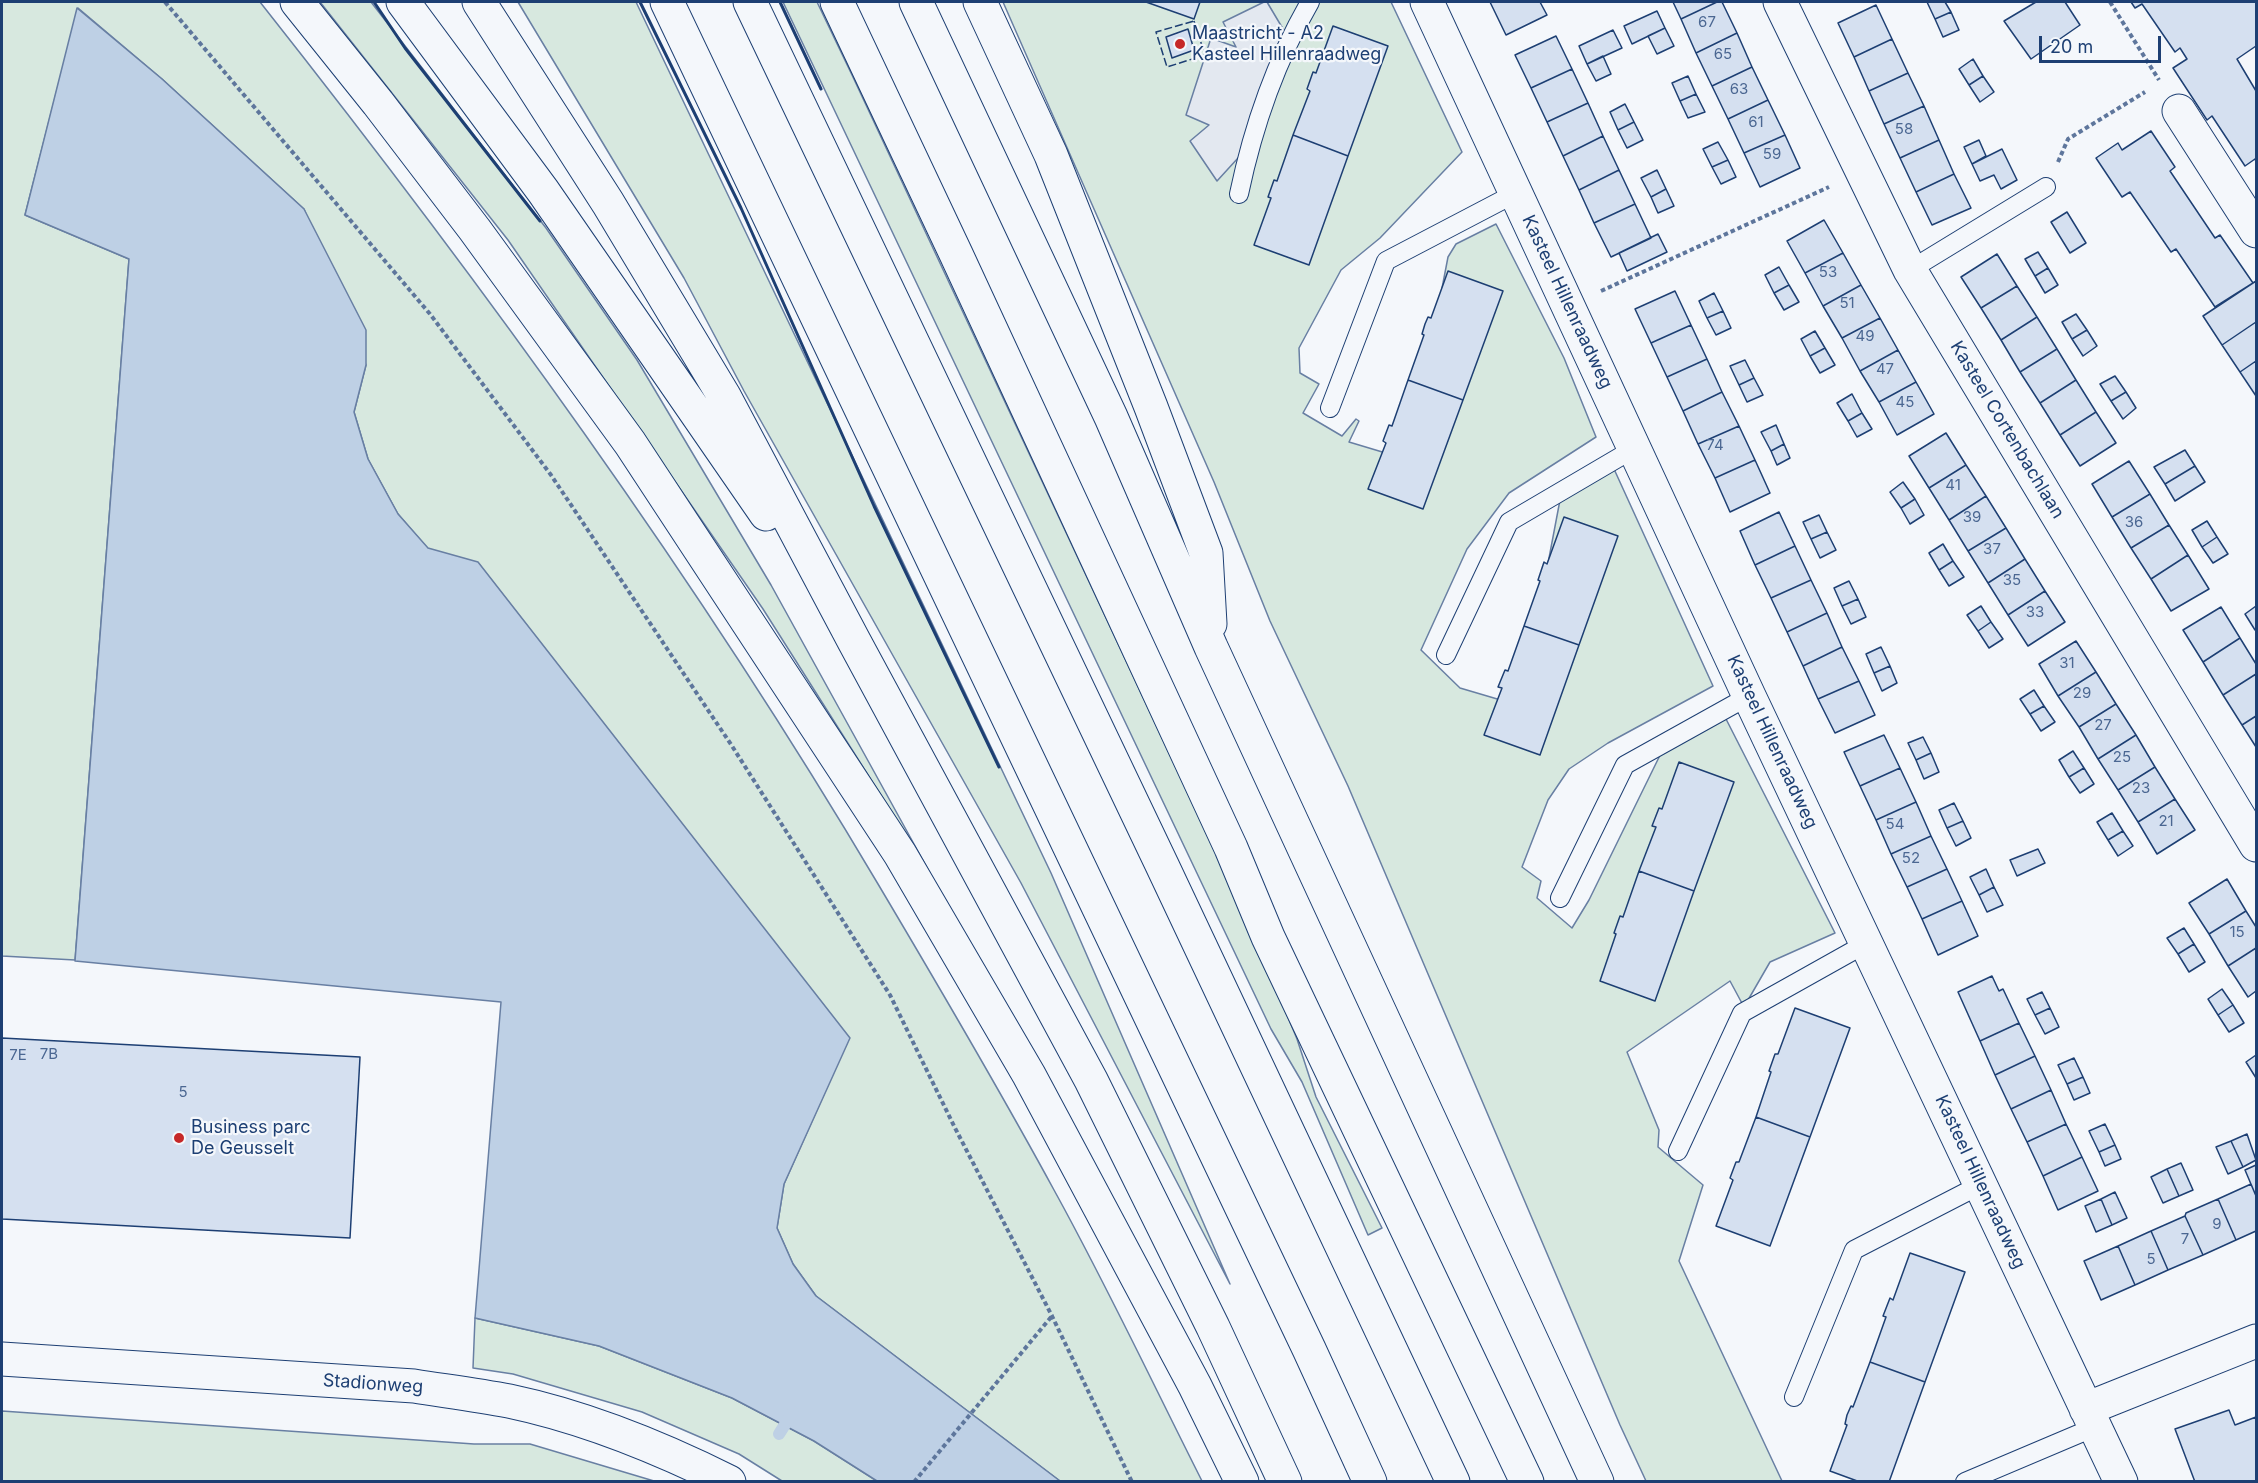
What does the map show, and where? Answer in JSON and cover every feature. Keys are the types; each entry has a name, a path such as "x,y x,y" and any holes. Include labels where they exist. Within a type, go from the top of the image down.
{"main road":[{"path":"297,2 475,230 630,443 900,854 1029,1075 1190,1376 1242,1482"},
{"path":"404,2 543,190 854,642"},
{"path":"479,2 608,203 724,396 1091,1080 1214,1327 1285,1482"},
{"path":"667,2 1309,1349 1370,1482"},
{"path":"750,2 1453,1482"},
{"path":"837,2 1231,848 1268,937 1527,1482"},
{"path":"916,2 1111,417 1211,646 1598,1482"},
{"path":"980,2 1051,155 1206,553 1211,646"},
{"name":"Kasteel Hillenraadweg","path":"1427,2 1749,696 1982,1184 2121,1482"},
{"name":"Kasteel Cortenbachlaan","path":"1780,2 1911,270 2256,845"},
{"path":"2179,111 2256,231"},
{"path":"2090,1418 2256,1341"},
{"name":"Stadionweg","path":"2,1359 402,1386 465,1393 511,1402 607,1430 654,1447 729,1482"}],"lane":[{"path":"1239,195 1249,146 1288,39 1310,2"},
{"path":"1911,270 2046,187"},
{"path":"1330,408 1386,261 1516,193"},
{"path":"1446,655 1509,522 1635,448"},
{"path":"1560,898 1625,765 1749,696"},
{"path":"1678,1151 1742,1013 1867,943"},
{"path":"1794,1397 1854,1250 1982,1184"},
{"path":"1965,1482 2090,1418"}],"path":[{"path":"165,2 430,314 551,475 732,746 890,995 954,1126 1052,1316 1132,1482"},
{"path":"2046,187 2068,139 2161,82 2110,2"},
{"path":"1568,306 1863,171"},
{"path":"914,1482 1052,1316"}],"shaded area":[{"path":"2,2 260,2 424,215 584,433 661,543 808,769 923,960 1033,1151 1093,1262 1202,1481 1060,1481 816,1296 793,1264 777,1228 784,1184 849,1038 478,563 428,549 398,514 368,459 354,412 366,365 304,209 162,79 78,8 25,215 129,259 75,960 2,956"},
{"path":"320,2 371,2 546,228 637,360 771,585 930,873 763,609 508,240"},
{"path":"518,2 636,2 1051,873 1230,1284 1021,883 744,391 684,278"},
{"path":"783,2 817,2 852,75 1251,928 1297,1039 1316,1097 1382,1228 1368,1235 1302,1082 1271,1029"},
{"path":"1003,2 1391,2 1462,152 1380,238 1341,270 1299,348 1300,373 1319,384 1303,413 1342,436 1356,419 1359,421 1349,442 1409,460 1448,257 1456,244 1496,224 1564,358 1596,437 1509,493 1467,549 1421,650 1460,688 1521,706 1560,500 1614,469 1713,686 1608,743 1569,769 1548,800 1522,867 1541,881 1537,898 1572,928 1589,900 1666,743 1725,717 1835,933 1770,962 1744,1007 1730,981 1627,1052 1659,1130 1658,1147 1703,1185 1679,1261 1782,1481 1646,1481 1620,1425 1348,786 1270,621 1214,482"},
{"path":"1267,2 1289,39 1249,146 1217,181 1190,141 1209,125 1186,115 1211,38 1236,47 1223,22"},
{"path":"475,1318 599,1346 732,1398 814,1441 877,1481 782,1481 739,1454 642,1412 513,1374 473,1368"},
{"path":"2,1411 474,1444 530,1444 654,1481 2,1481"}],"water":[{"path":"77,8 162,79 304,209 366,330 366,365 354,412 368,459 398,514 428,548 478,562 850,1038 784,1184 777,1228 793,1264 816,1296 1060,1481 877,1481 814,1441 732,1398 599,1346 475,1318 501,1002 75,961 129,259 25,215"}],"building":[{"path":"1146,2 1200,2 1194,19"},
{"path":"1490,2 1540,2 1547,15 1506,35"},
{"path":"1673,2 1717,2 1681,19"},
{"path":"1717,2 1722,2 1737,33 1696,53 1681,19"},
{"path":"1927,2 1945,2 1951,12 1935,19"},
{"path":"2036,2 2065,2 2080,25 2031,59 2004,21"},
{"path":"2131,2 2256,2 2256,46 2237,59 2256,91 2256,161 2255,159 2245,166 2212,116 2207,120 2173,68 2187,59 2180,48 2175,52 2142,4 2135,8"},
{"path":"1876,5 1892,39 1854,57 1838,23"},
{"path":"1657,11 1665,28 1632,44 1624,26"},
{"path":"1951,12 1959,30 1943,37 1935,19"},
{"path":"1333,26 1388,46 1348,156 1293,135 1310,91 1307,89 1313,72 1316,73"},
{"path":"1665,28 1674,46 1657,54 1648,36"},
{"name":"Maastricht - A2 Kasteel Hillenraadweg","path":"1188,29 1194,50 1172,58 1166,37"},
{"path":"1613,30 1622,48 1587,64 1579,46"},
{"path":"1737,33 1752,67 1712,86 1696,53"},
{"path":"1556,36 1572,69 1531,88 1515,55"},
{"path":"1892,39 1908,73 1869,91 1854,57"},
{"path":"1603,56 1611,74 1596,81 1587,64"},
{"path":"1973,59 1983,76 1969,85 1959,69"},
{"path":"1752,67 1768,100 1728,119 1712,86"},
{"path":"1572,69 1588,103 1547,122 1531,88"},
{"path":"1908,73 1924,106 1884,124 1869,91"},
{"path":"1688,76 1696,94 1680,101 1672,83"},
{"path":"1983,76 1994,92 1980,102 1969,85"},
{"path":"1696,94 1705,112 1688,118 1680,101"},
{"path":"1768,100 1785,135 1744,153 1728,119"},
{"path":"1588,103 1603,136 1563,156 1547,122"},
{"path":"1625,104 1634,122 1618,130 1610,112"},
{"path":"1924,106 1939,140 1900,158 1884,124"},
{"path":"1634,122 1643,140 1627,148 1618,130"},
{"path":"2151,131 2175,167 2170,171 2215,238 2220,235 2253,283 2215,307 2176,249 2171,252 2130,192 2122,197 2096,158 2118,143 2122,150"},
{"path":"1293,135 1348,156 1309,265 1254,245 1271,198 1268,197 1274,180 1277,181"},
{"path":"1785,135 1800,168 1760,187 1744,153"},
{"path":"1603,136 1619,170 1579,190 1563,156"},
{"path":"1939,140 1954,174 1916,192 1900,158"},
{"path":"1979,140 1986,156 1972,164 1964,147"},
{"path":"1718,142 1728,160 1712,167 1703,149"},
{"path":"2002,149 2017,180 2001,189 1994,175 1980,181 1972,164"},
{"path":"1728,160 1736,177 1721,184 1712,167"},
{"path":"1619,170 1635,204 1594,223 1579,190"},
{"path":"1657,170 1666,189 1651,197 1641,178"},
{"path":"1954,174 1971,208 1932,225 1916,192"},
{"path":"1666,189 1674,206 1658,213 1651,197"},
{"path":"1635,204 1651,238 1611,257 1594,223"},
{"path":"2067,212 2086,243 2070,253 2051,222"},
{"path":"1824,220 1843,253 1805,273 1787,241"},
{"path":"1658,234 1667,252 1627,271 1619,253"},
{"path":"2038,252 2048,268 2035,276 2025,259"},
{"path":"1843,253 1861,285 1823,306 1805,273"},
{"path":"1997,254 2017,286 1981,308 1961,277"},
{"path":"1779,267 1789,285 1774,293 1765,275"},
{"path":"2048,268 2058,285 2045,293 2035,276"},
{"path":"1448,271 1503,291 1463,400 1408,380 1424,335 1422,334 1425,324 1428,317 1431,318"},
{"path":"2256,281 2256,322 2222,345 2203,316"},
{"path":"1789,285 1799,302 1784,310 1774,293"},
{"path":"1861,285 1880,318 1842,338 1823,306"},
{"path":"2017,286 2037,317 2001,340 1981,308"},
{"path":"1675,291 1691,325 1651,343 1635,309"},
{"path":"1714,293 1723,311 1707,318 1699,301"},
{"path":"1723,311 1731,328 1716,335 1707,318"},
{"path":"2076,314 2087,330 2072,339 2062,322"},
{"path":"2037,317 2057,349 2020,372 2001,340"},
{"path":"1880,318 1898,350 1860,371 1842,338"},
{"path":"2256,322 2256,361 2240,372 2222,345"},
{"path":"1691,325 1707,359 1667,377 1651,343"},
{"path":"2087,330 2097,346 2083,356 2072,339"},
{"path":"1815,331 1825,348 1810,356 1801,339"},
{"path":"1825,348 1835,365 1820,373 1810,356"},
{"path":"2057,349 2076,380 2040,403 2020,372"},
{"path":"1898,350 1916,382 1879,402 1860,371"},
{"path":"1707,359 1722,392 1683,411 1667,377"},
{"path":"1745,360 1754,378 1739,385 1730,366"},
{"path":"2256,361 2256,396 2240,372"},
{"path":"2115,376 2126,392 2111,401 2100,384"},
{"path":"1754,378 1763,395 1747,402 1739,385"},
{"path":"1408,380 1463,400 1423,509 1368,489 1386,443 1383,441 1389,425 1392,426"},
{"path":"2076,380 2096,412 2060,435 2040,403"},
{"path":"1916,382 1934,414 1897,435 1879,402"},
{"path":"1722,392 1739,426 1698,444 1683,411"},
{"path":"2126,392 2136,408 2123,419 2111,401"},
{"path":"1852,394 1862,413 1848,421 1837,403"},
{"path":"2096,412 2116,443 2080,466 2060,435"},
{"path":"1862,413 1872,429 1857,437 1848,421"},
{"path":"1776,425 1784,444 1771,451 1761,432"},
{"path":"1739,426 1755,460 1715,478 1698,444"},
{"path":"1946,433 1966,465 1929,488 1909,456"},
{"path":"1784,444 1790,458 1777,465 1771,451"},
{"path":"2185,450 2195,466 2165,484 2154,467"},
{"path":"1755,460 1770,493 1730,512 1715,478"},
{"path":"2129,461 2150,494 2112,517 2092,484"},
{"path":"1966,465 1986,496 1949,520 1929,488"},
{"path":"2195,466 2205,482 2175,501 2165,484"},
{"path":"1903,482 1915,499 1901,508 1890,492"},
{"path":"2150,494 2169,525 2131,548 2112,517"},
{"path":"1986,496 2006,528 1968,551 1949,520"},
{"path":"1915,499 1924,515 1910,524 1901,508"},
{"path":"1779,512 1795,546 1755,565 1740,531"},
{"path":"1819,515 1827,532 1811,539 1803,522"},
{"path":"1564,517 1618,536 1579,645 1524,626 1540,581 1538,580 1544,562 1547,564"},
{"path":"2207,521 2217,537 2202,547 2192,530"},
{"path":"2169,525 2188,555 2151,579 2131,548"},
{"path":"2006,528 2025,559 1988,583 1968,551"},
{"path":"1827,532 1836,550 1820,558 1811,539"},
{"path":"2217,537 2228,554 2213,563 2202,547"},
{"path":"1943,544 1953,561 1939,570 1929,553"},
{"path":"1795,546 1811,580 1771,598 1755,565"},
{"path":"2188,555 2209,589 2171,611 2151,579"},
{"path":"2025,559 2045,591 2008,615 1988,583"},
{"path":"1953,561 1964,577 1949,586 1939,570"},
{"path":"1811,580 1827,613 1787,632 1771,598"},
{"path":"1849,581 1858,599 1842,606 1834,588"},
{"path":"2045,591 2065,622 2028,646 2008,615"},
{"path":"1858,599 1866,617 1851,624 1842,606"},
{"path":"1981,606 1991,622 1978,631 1967,615"},
{"path":"2256,606 2256,629 2255,630 2245,614"},
{"path":"2221,607 2240,638 2203,662 2183,630"},
{"path":"1827,613 1842,647 1803,666 1787,632"},
{"path":"1991,622 2003,639 1989,648 1978,631"},
{"path":"1524,626 1579,645 1540,755 1484,735 1502,688 1498,687 1505,670 1508,671"},
{"path":"2240,638 2256,664 2256,674 2223,695 2203,662"},
{"path":"2076,641 2096,672 2058,696 2039,664"},
{"path":"1842,647 1859,681 1818,699 1803,666"},
{"path":"1881,647 1890,666 1874,673 1866,654"},
{"path":"1890,666 1897,683 1882,691 1874,673"},
{"path":"2096,672 2116,704 2079,727 2058,696"},
{"path":"2256,674 2256,716 2242,725 2223,695"},
{"path":"1859,681 1875,715 1835,733 1818,699"},
{"path":"2034,690 2044,706 2030,714 2020,699"},
{"path":"2116,704 2136,735 2098,759 2079,727"},
{"path":"2044,706 2055,722 2041,731 2030,714"},
{"path":"2256,716 2256,747 2242,725"},
{"path":"1884,735 1900,768 1860,786 1844,752"},
{"path":"2136,735 2155,767 2118,790 2098,759"},
{"path":"1923,737 1931,753 1916,760 1908,743"},
{"path":"2073,751 2084,768 2069,777 2059,760"},
{"path":"1931,753 1939,772 1924,779 1916,760"},
{"path":"1679,762 1734,782 1694,891 1639,871 1656,827 1652,826 1659,808 1662,809"},
{"path":"2155,767 2175,799 2138,822 2118,790"},
{"path":"1900,768 1916,802 1876,820 1860,786"},
{"path":"2084,768 2094,784 2080,793 2069,777"},
{"path":"2175,799 2195,830 2157,854 2138,822"},
{"path":"1916,802 1931,836 1891,854 1876,820"},
{"path":"1954,803 1963,821 1947,828 1939,810"},
{"path":"2112,813 2123,831 2108,840 2097,822"},
{"path":"1963,821 1971,838 1956,846 1947,828"},
{"path":"2123,831 2133,846 2118,856 2108,840"},
{"path":"1931,836 1947,869 1907,887 1891,854"},
{"path":"2038,849 2045,863 2017,876 2010,860"},
{"path":"1947,869 1962,901 1922,919 1907,887"},
{"path":"1986,869 1994,887 1979,895 1970,877"},
{"path":"1639,871 1694,891 1655,1001 1600,981 1620,916 1623,917"},
{"path":"2227,879 2246,911 2209,934 2189,903"},
{"path":"1994,887 2003,905 1987,912 1979,895"},
{"path":"1962,901 1978,936 1938,955 1922,919"},
{"path":"2246,911 2256,927 2256,948 2228,966 2209,934"},
{"path":"2184,928 2194,944 2178,954 2167,938"},
{"path":"2194,944 2205,962 2189,972 2178,954"},
{"path":"2256,948 2256,991 2248,997 2228,966"},
{"path":"1992,976 1999,991 2003,989 2019,1023 1980,1041 1958,992"},
{"path":"2222,989 2233,1005 2218,1015 2208,999"},
{"path":"2042,992 2050,1008 2035,1015 2027,999"},
{"path":"2233,1005 2244,1023 2229,1032 2218,1015"},
{"path":"1795,1008 1850,1028 1810,1137 1756,1117 1775,1054 1778,1054"},
{"path":"2050,1008 2059,1027 2045,1034 2035,1015"},
{"path":"2019,1023 2035,1056 1995,1075 1980,1041"},
{"name":"Business parc De Geusselt","path":"2,1038 360,1057 350,1238 2,1219"},
{"path":"2256,1055 2256,1078 2246,1062"},
{"path":"2035,1056 2051,1090 2011,1109 1995,1075"},
{"path":"2074,1058 2083,1077 2067,1084 2058,1065"},
{"path":"2083,1077 2090,1093 2074,1100 2067,1084"},
{"path":"2051,1090 2066,1124 2027,1142 2011,1109"},
{"path":"1756,1117 1810,1137 1770,1246 1716,1226 1733,1180 1730,1178 1736,1162 1739,1162"},
{"path":"2066,1124 2082,1157 2043,1176 2027,1142"},
{"path":"2105,1124 2115,1145 2099,1152 2089,1131"},
{"path":"2247,1134 2256,1160 2243,1167 2231,1141"},
{"path":"2231,1141 2243,1167 2228,1174 2216,1147"},
{"path":"2115,1145 2121,1159 2105,1166 2099,1152"},
{"path":"2082,1157 2098,1191 2058,1210 2043,1176"},
{"path":"2181,1163 2193,1190 2179,1196 2167,1169"},
{"path":"2256,1165 2256,1196 2245,1170"},
{"path":"2167,1169 2179,1196 2163,1203 2151,1177"},
{"path":"2251,1184 2256,1196 2256,1231 2236,1240 2218,1199"},
{"path":"2115,1192 2127,1218 2112,1225 2101,1199"},
{"path":"2101,1199 2112,1225 2096,1232 2085,1206"},
{"path":"2218,1199 2236,1240 2203,1255 2185,1216 2186,1213"},
{"path":"2185,1216 2203,1255 2168,1270 2151,1231"},
{"path":"2151,1231 2168,1270 2135,1285 2118,1246"},
{"path":"2118,1246 2135,1285 2101,1300 2084,1261"},
{"path":"1910,1253 1965,1272 1925,1382 1870,1362 1886,1317 1883,1316 1890,1298 1893,1300"},
{"path":"1870,1362 1925,1382 1889,1482 1860,1482 1830,1471 1847,1425 1845,1424 1847,1415 1851,1406 1853,1407"},
{"path":"2229,1410 2235,1425 2256,1417 2256,1482 2195,1482 2175,1429"}],"waterway":[{"path":"779,1434 793,1412"}],"fence":[{"path":"1194,21 1205,55 1167,67 1156,32 1194,21"}],"wall":[{"path":"374,2 405,48 540,221"},
{"path":"640,2 741,208 874,506 999,767"},
{"path":"780,2 821,89"}],"place":[{"name":"Maastricht - A2 Kasteel Hillenraadweg","path":"1180,44"},
{"name":"Business parc De Geusselt","path":"179,1138"}]}
